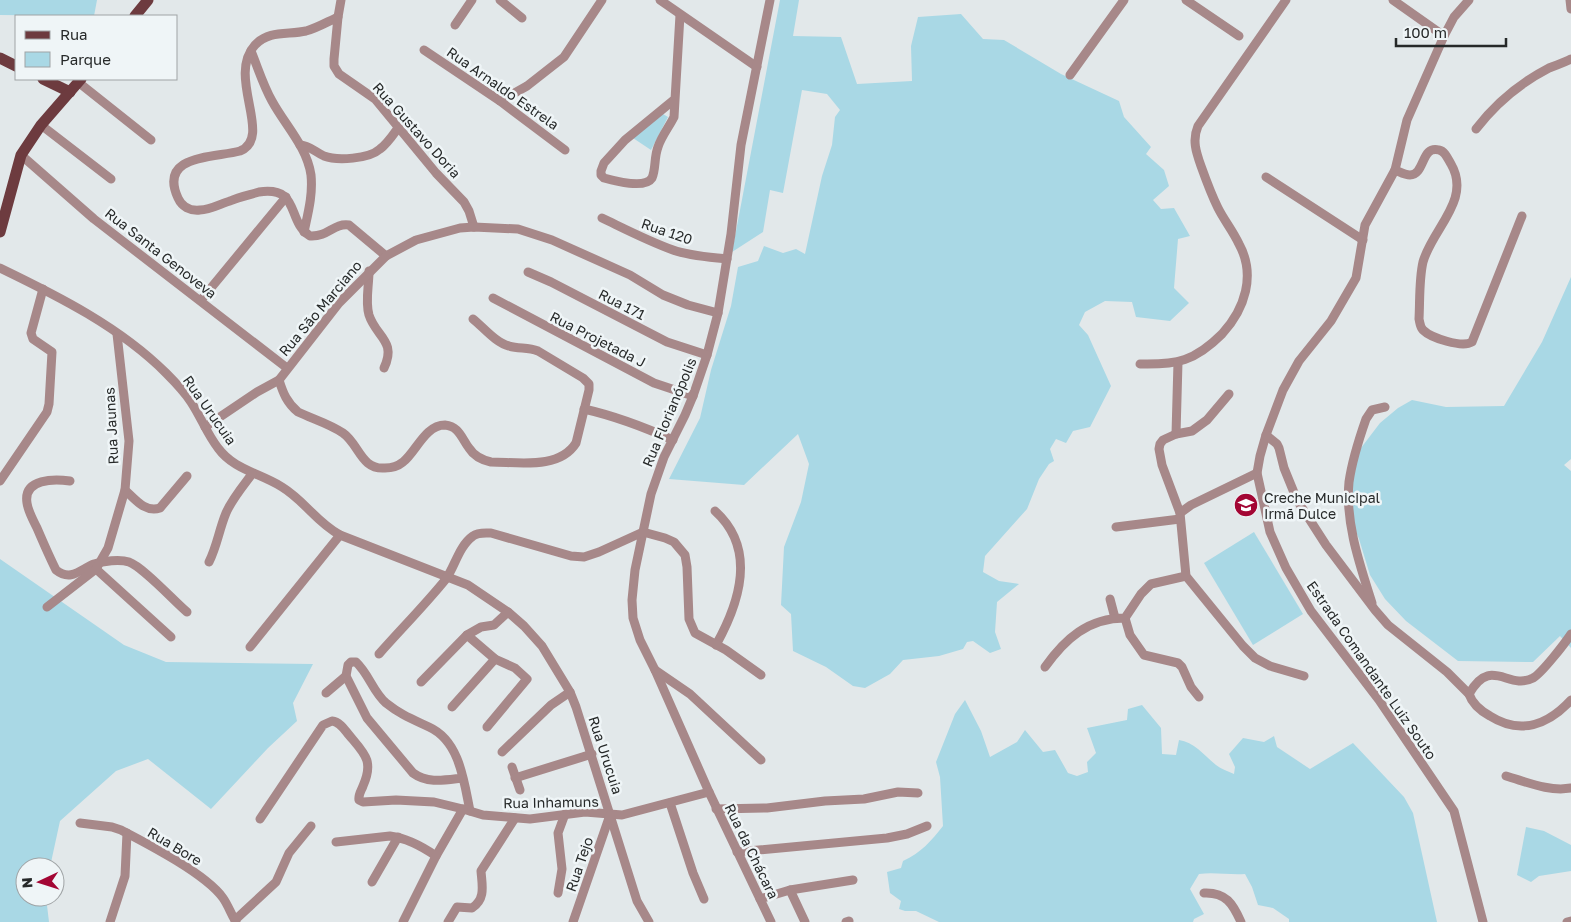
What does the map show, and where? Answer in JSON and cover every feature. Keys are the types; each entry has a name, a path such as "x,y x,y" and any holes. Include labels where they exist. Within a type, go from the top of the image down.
{"main road":[{"path":"136,15 148,0"},
{"path":"0,58 15,66"},
{"path":"45,80 70,92"},
{"path":"0,232 21,155 41,125 80,80"}],"street":[{"path":"341,0 338,17 303,32 267,36 256,45 246,62 245,77 252,119 253,134 251,144 246,149 240,151 187,162 175,174 174,190 184,207 196,210 206,209 269,190 277,192 286,197 293,208 297,221 304,232 310,236 324,236 339,226 348,225 386,256"},
{"path":"455,25 472,0"},
{"path":"500,0 522,18"},
{"path":"500,101 527,86 564,57 602,0"},
{"path":"660,0 757,66"},
{"name":"Rua Florianópolis","path":"709,792 640,640 633,618 632,600 635,570 651,494 664,457 693,396 718,313 727,259 741,145 770,0"},
{"path":"1070,75 1124,0"},
{"path":"1186,0 1239,36"},
{"path":"1140,364 1178,362 1195,355 1216,339 1233,322 1245,292 1249,271 1240,244 1218,210 1209,190 1194,141 1195,134 1198,126 1286,0"},
{"path":"1393,0 1444,36"},
{"name":"Estrada Comandante Luiz Souto","path":"1469,0 1454,17 1444,36 1407,120 1396,170 1365,225 1356,278 1331,321 1299,361 1283,390 1266,435 1257,473 1270,532 1286,568 1312,611 1379,700 1454,811 1483,922"},
{"path":"1570,0 1571,9"},
{"path":"675,99 625,140 604,163 601,175 604,178 641,184 652,178 658,146 674,117 680,15"},
{"name":"Rua Gustavo Doria","path":"338,17 334,66 339,74 375,99 398,128 464,202 474,227"},
{"name":"Rua Arnaldo Estrela","path":"424,50 500,101 565,150"},
{"path":"251,51 268,94 300,145 307,160 311,174 310,205 304,232"},
{"path":"1476,129 1488,114 1512,92 1550,68 1571,59"},
{"path":"80,80 150,140"},
{"path":"41,125 112,179"},
{"path":"300,145 305,145 324,156 335,158 360,157 380,150 398,128"},
{"path":"1396,170 1409,175 1414,174 1432,150 1440,150 1445,154 1454,168 1457,196 1454,205 1435,236 1423,263 1419,319 1420,326 1431,335 1462,345 1468,345 1472,342 1522,216"},
{"name":"Rua Santa Genoveva","path":"21,155 94,219 287,368"},
{"path":"1266,177 1363,240"},
{"path":"201,300 286,197"},
{"name":"Rua 120","path":"602,218 674,250 703,257 727,259"},
{"name":"Rua São Marciano","path":"205,427 257,392 279,380 339,303 386,256 416,240 460,228 518,229 552,240 630,275 663,295 688,305 718,313"},
{"name":"Rua Urucuia","path":"0,268 44,289 91,315 150,358 180,387 191,401 218,448 230,460 252,474 280,486 295,496 325,527 340,535 468,585 508,612 524,626 542,646 570,692 592,754 637,901 648,922"},
{"path":"369,271 367,304 370,316 385,341 389,354 384,368"},
{"name":"Rua 171","path":"528,272 667,342 707,354"},
{"path":"0,481 43,419 49,404 52,352 33,339 31,334 44,289"},
{"name":"Rua Projetada J","path":"493,298 654,383 693,396"},
{"path":"279,380 286,399 298,412 342,432 349,437 365,461 372,466 382,469 402,464 427,434 438,426 446,425 456,429 475,455 491,462 540,463 566,455 576,443 589,384 532,348 510,347 502,344 474,319"},
{"name":"Rua Jaunas","path":"48,607 98,566 108,548 125,490 128,441 118,334"},
{"path":"1176,434 1178,362"},
{"path":"1229,394 1208,420 1192,431 1176,434 1163,440 1160,444 1162,465 1180,516 1186,576 1255,658 1270,666 1304,676"},
{"path":"1375,610 1362,571 1350,518 1349,483 1366,419 1372,410 1385,407"},
{"path":"584,409 628,421 673,440"},
{"path":"1266,435 1279,448 1284,468 1297,500 1326,545 1375,610 1388,625 1447,672 1477,706 1500,722 1520,726 1534,725 1547,720 1563,710 1571,700"},
{"path":"1116,527 1180,516 1191,505 1257,473"},
{"path":"209,562 216,547 227,511 252,474"},
{"path":"125,490 145,507 155,510 160,508 187,476"},
{"path":"70,481 56,479 40,481 27,494 28,507 54,566 59,573 67,575 79,574 94,564 98,566 123,561 131,563 187,612"},
{"path":"715,511 723,518 732,532 740,552 741,573 740,588 727,625 716,645"},
{"path":"379,654 448,576 467,542 474,535 482,533 507,537 570,556 584,557 606,550 643,532 674,542 685,555 689,619 692,628 701,638 716,645 761,675"},
{"path":"250,647 340,535"},
{"path":"98,566 171,637"},
{"path":"1125,618 1141,594 1151,584 1186,576"},
{"path":"1110,599 1115,618"},
{"path":"421,682 467,635 475,629 494,625 508,612"},
{"path":"1045,667 1058,649 1085,628 1115,618 1125,618"},
{"path":"1125,618 1130,635 1144,655 1178,663 1182,667 1191,687 1199,697"},
{"path":"1468,694 1475,683 1488,676 1501,676 1511,680 1533,678 1562,648 1571,634"},
{"path":"467,635 495,659 515,668 526,677 526,681 487,727"},
{"path":"452,707 495,659"},
{"path":"402,922 436,856 466,810 463,778 454,750 439,733 404,717 378,696 356,662 353,661 348,665 346,676 373,727 413,774 428,780 463,778"},
{"path":"655,670 690,694 762,760"},
{"path":"326,693 346,676"},
{"path":"502,752 551,705 570,692"},
{"name":"Rua Inhamuns","path":"260,818 323,725 332,721 339,723 364,752 368,760 368,774 358,796 363,802 396,800 434,802 483,815 530,819 585,812 622,815 670,804 709,792"},
{"path":"515,778 592,754"},
{"path":"512,767 520,790"},
{"path":"1506,776 1559,790 1571,788"},
{"name":"Rua da Chácara","path":"709,792 771,922"},
{"path":"716,808 767,808 824,801 864,799 898,792 918,793"},
{"path":"670,804 693,873 704,899"},
{"path":"558,893 562,869 558,833 565,814"},
{"name":"Rua Tejo","path":"573,922 610,815"},
{"path":"448,922 457,907 472,908 480,900 483,884 481,871 515,818"},
{"name":"Rua Bore","path":"80,823 112,827 127,833 202,879 222,897 235,921"},
{"path":"235,921 276,882 289,853 310,826"},
{"path":"737,852 887,838 907,834 927,826"},
{"path":"110,922 125,876 127,833"},
{"path":"336,842 390,836 398,837 428,850 436,856"},
{"path":"372,882 398,837"},
{"path":"760,899 790,890 853,880"},
{"path":"790,890 805,922"},
{"path":"1204,893 1221,895 1236,910 1241,922"}],"green space":[{"path":"0,0 97,0 94,15 15,15 0,15"},
{"path":"780,0 799,0 793,36 841,37 857,84 912,81 911,46 918,17 961,14 983,39 1004,40 1061,74 1119,101 1124,117 1151,147 1146,154 1164,170 1169,186 1153,200 1161,209 1174,208 1190,236 1178,239 1174,288 1189,303 1170,321 1136,317 1132,302 1105,301 1085,312 1079,325 1088,335 1111,386 1090,427 1073,431 1066,443 1056,439 1050,449 1054,461 1049,464 1039,479 1027,509 985,556 983,572 999,581 1019,584 997,602 995,632 1001,649 990,653 973,641 967,642 963,649 939,656 903,660 890,674 865,688 853,686 826,667 793,651 791,614 781,605 784,547 801,502 809,464 798,434 744,485 669,479 700,418 711,370 731,306 738,267 758,261 764,246 783,253 796,249 805,254 822,176 832,145 835,117 840,110 827,94 802,90 783,193 770,190 763,232 732,252"},
{"path":"663,114 668,117 651,150 633,138"},
{"path":"1571,277 1571,459 1564,465 1571,471 1571,648 1560,636 1533,662 1458,661 1406,621 1385,599 1370,575 1350,517 1348,465 1380,423 1398,408 1412,400 1446,407 1504,406 1542,342"},
{"path":"1254,532 1303,614 1253,645 1204,563"},
{"path":"0,559 124,645 166,662 313,664 293,703 297,721 268,748 211,809 148,759 116,771 60,821 52,857 15,857 15,907 47,907 49,922 0,922"},
{"path":"965,700 981,731 990,757 1017,742 1025,730 1043,752 1055,750 1068,773 1077,776 1088,772 1087,762 1096,753 1087,728 1127,720 1128,709 1142,705 1161,728 1162,754 1176,755 1179,740 1184,741 1190,743 1218,766 1234,774 1235,767 1229,754 1243,738 1264,742 1274,736 1277,747 1310,769 1353,743 1404,797 1413,813 1437,922 1289,922 1289,919 1273,908 1258,905 1245,874 1210,873 1199,874 1190,889 1204,914 1194,919 1193,922 939,922 916,911 899,909 901,901 890,893 887,872 901,868 903,861 925,846 943,826 940,777 936,762 955,714"},
{"path":"1526,827 1544,831 1571,845 1571,871 1539,876 1531,882 1517,875"}],"place":[{"name":"Creche Municipal Irmã Dulce","path":"1246,505"}]}
